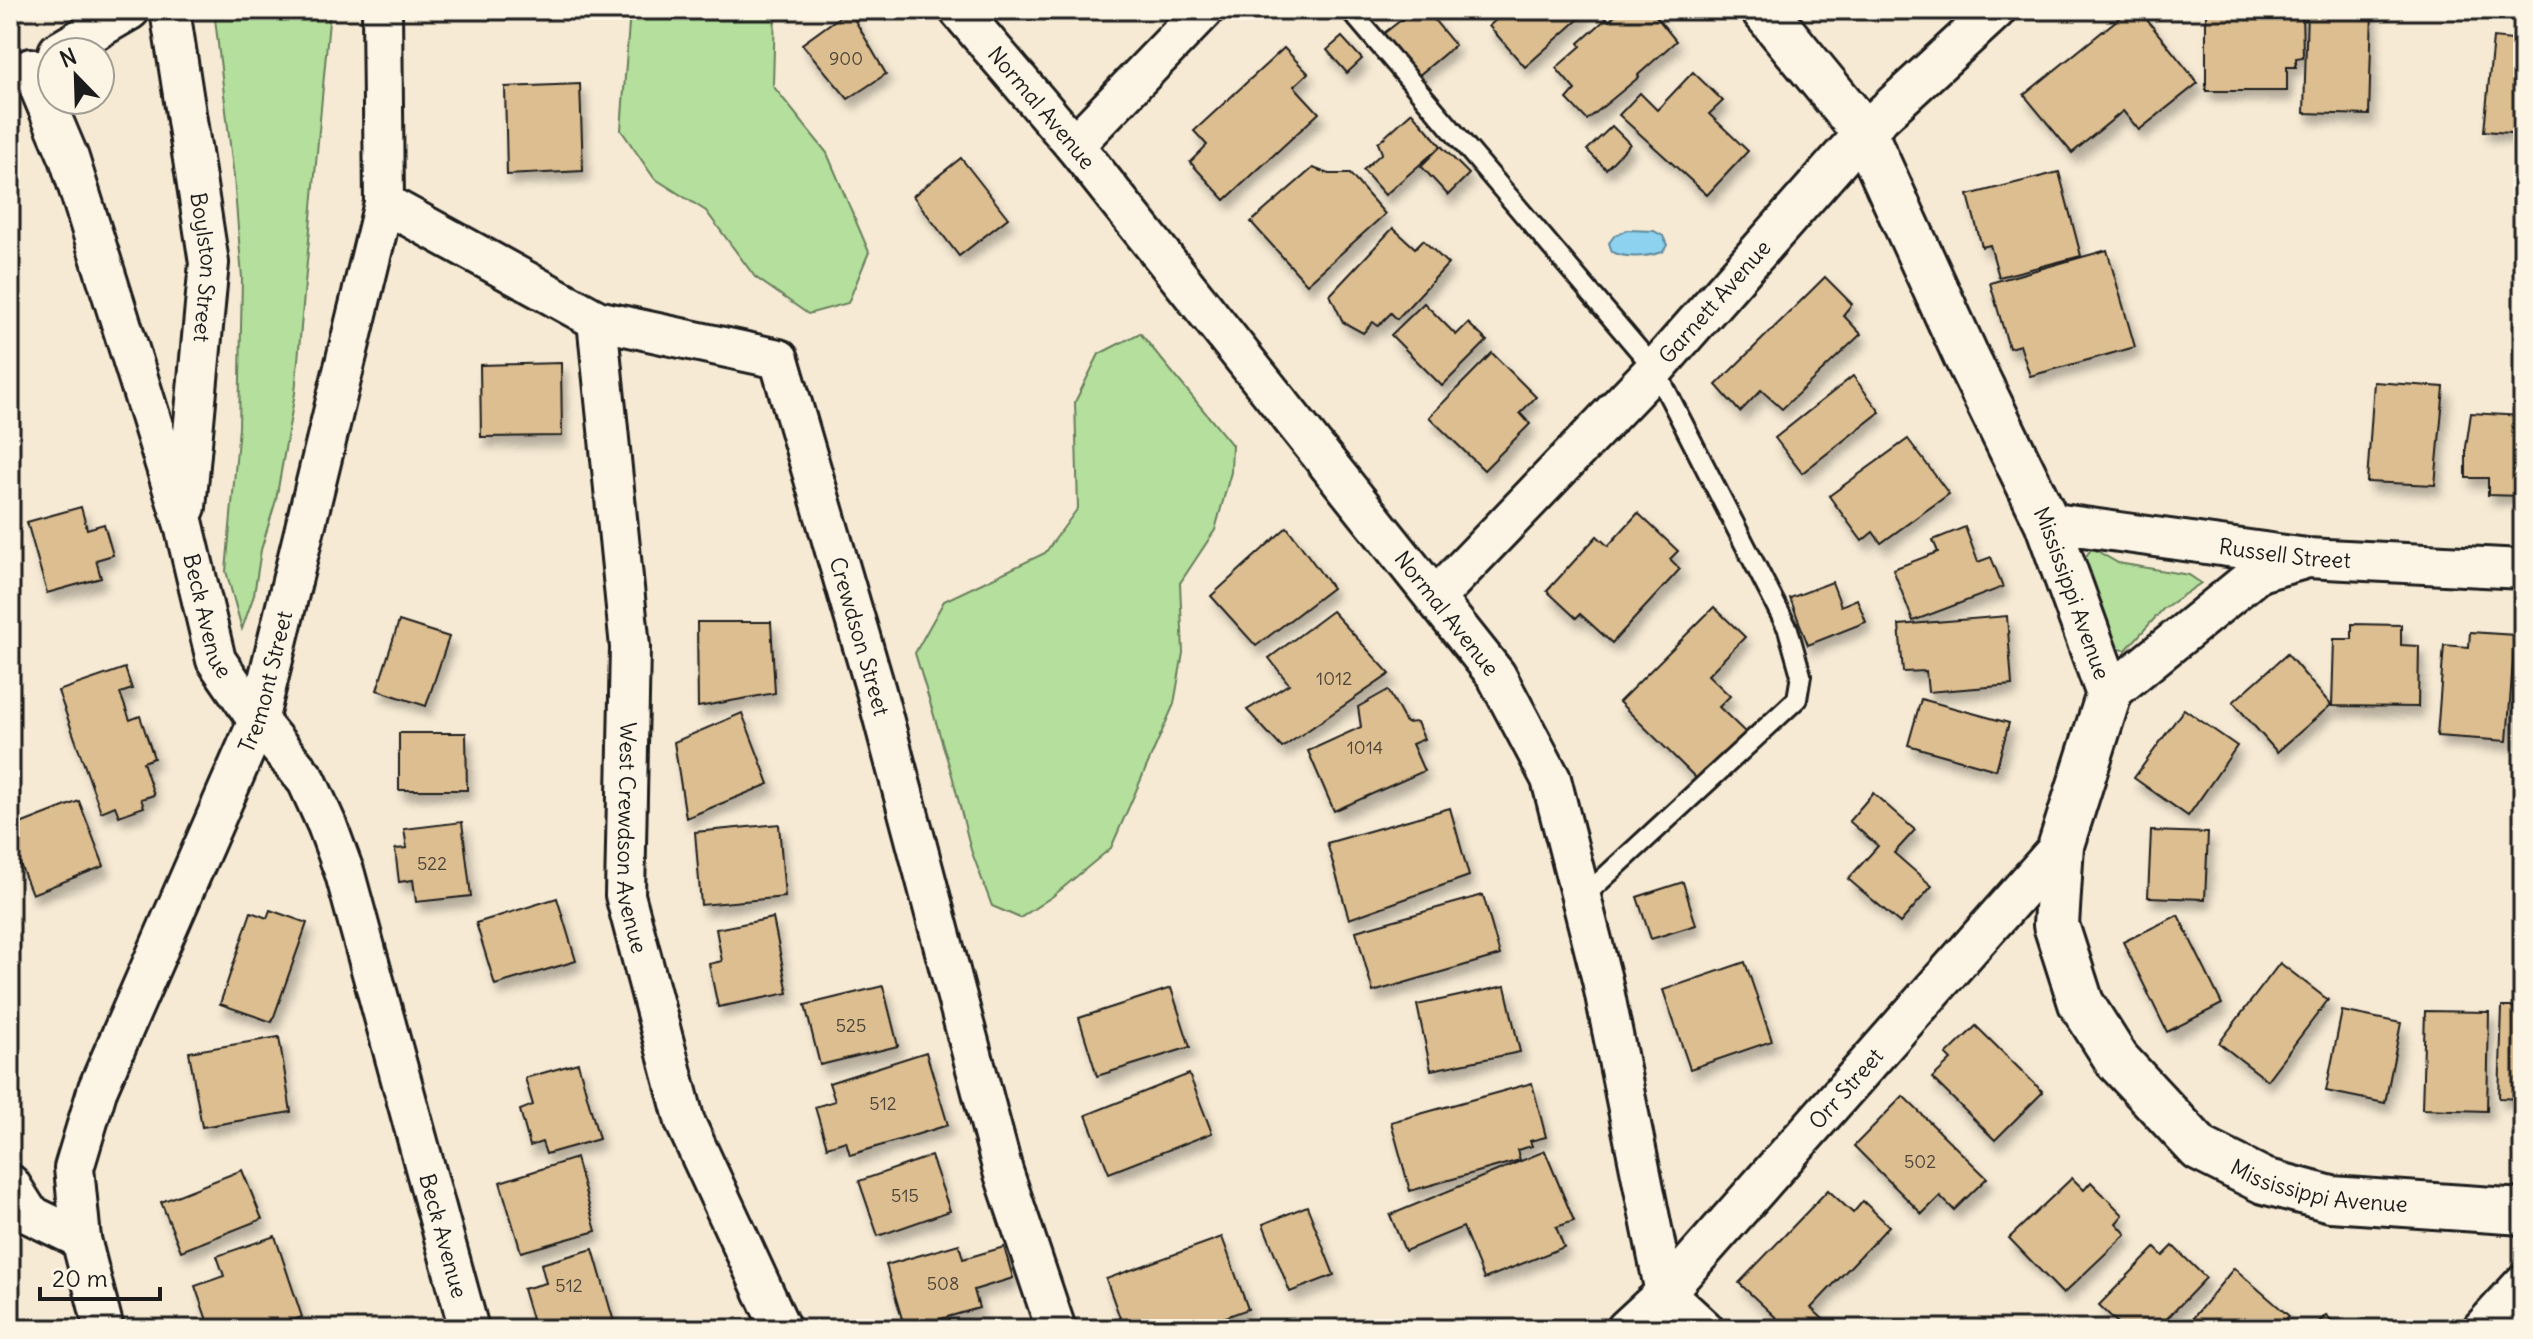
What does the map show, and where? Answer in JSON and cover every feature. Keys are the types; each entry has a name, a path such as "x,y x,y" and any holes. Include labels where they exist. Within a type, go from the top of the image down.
{"street":[{"path":"85,36 130,10"},
{"name":"Boylston Street","path":"170,10 209,263 184,525"},
{"name":"Tremont Street","path":"104,1329 81,1239 74,1168 98,1088 258,721 384,203 382,10"},
{"name":"Normal Avenue","path":"959,10 1074,145 1496,675 1551,779 1602,980 1665,1293"},
{"path":"1074,145 1204,10"},
{"name":"Mississippi Avenue","path":"1764,10 1864,132 1966,356 2047,522 2109,694 2061,845 2056,925 2081,1003 2117,1060 2200,1149 2264,1181 2331,1199 2523,1212"},
{"name":"Garnett Avenue","path":"1436,597 1655,369 1864,132 1996,10"},
{"name":"Beck Avenue","path":"55,116 184,525 216,660 258,721 307,781 345,874 469,1329"},
{"name":"Crewdson Street","path":"384,203 597,320 779,359 876,691 1003,1171 1056,1329"},
{"name":"West Crewdson Avenue","path":"597,320 630,647 625,895 685,1122 781,1329"},
{"name":"Russell Street","path":"2047,522 2307,558 2523,569"},
{"path":"2109,694 2259,572 2307,558"},
{"name":"Orr Street","path":"1626,1329 1665,1293 2061,845"},
{"path":"10,1184 29,1214 81,1239"},
{"path":"2482,1329 2523,1284"},
{"path":"1665,1293 1704,1329"}],"lane":[{"path":"1350,10 1655,369 1788,629 1801,675 1797,699 1581,899"}],"green space":[{"path":"214,10 330,10 295,393 276,500 261,550 254,595 242,629 226,571 239,427 242,278 234,178"},
{"path":"630,10 775,10 773,86 827,153 869,252 848,303 808,314 755,277 706,211 654,178 621,130"},
{"path":"1140,333 1232,445 1231,472 1215,530 1180,583 1183,653 1174,704 1111,848 1053,896 1020,918 992,906 971,850 915,653 944,601 1045,553 1078,508 1075,402 1099,354"},
{"path":"2092,548 2118,563 2189,575 2201,583 2164,608 2126,650 2117,649 2084,559"}],"water":[{"path":"1627,230 1654,231 1663,236 1667,245 1663,252 1644,256 1624,256 1612,252 1609,243 1615,235"}],"building":[{"path":"849,10 886,74 848,99 802,44"},
{"path":"1414,10 1426,10 1455,45 1418,76 1383,34"},
{"path":"1507,10 1589,10 1525,67 1489,26"},
{"path":"1621,10 1651,10 1676,41 1587,120 1567,99 1575,90 1556,68 1607,18 1609,21"},
{"path":"2129,10 2139,10 2198,83 2139,130 2123,111 2072,153 2024,95"},
{"path":"2206,10 2302,10 2303,57 2296,58 2296,67 2287,67 2287,91 2206,91"},
{"path":"2307,10 2372,10 2369,115 2304,113"},
{"path":"2523,24 2523,134 2484,131 2493,38 2522,41"},
{"path":"1342,37 1362,59 1347,73 1327,50"},
{"path":"1284,48 1308,73 1294,86 1319,113 1225,200 1190,162 1207,145 1194,131"},
{"path":"1693,72 1723,101 1709,114 1748,151 1707,195 1619,115 1640,93 1657,110"},
{"path":"580,84 583,171 507,175 505,87"},
{"path":"1412,112 1441,146 1385,195 1363,170 1382,153 1378,143"},
{"path":"1612,126 1630,144 1606,169 1587,150"},
{"path":"1441,146 1469,174 1448,195 1421,166"},
{"path":"961,158 1008,218 959,256 913,196"},
{"path":"1313,168 1329,174 1350,174 1385,214 1307,284 1251,222"},
{"path":"2059,172 2081,256 1999,277 1990,245 1982,247 1968,195"},
{"path":"1393,228 1415,248 1423,240 1448,264 1397,319 1391,313 1378,326 1373,322 1363,333 1343,322 1330,295"},
{"path":"2107,250 2135,347 2030,376 2020,345 2009,348 1990,283"},
{"path":"1825,277 1852,304 1843,315 1861,334 1782,409 1761,390 1740,412 1716,385"},
{"path":"1424,303 1456,335 1468,323 1487,341 1442,386 1391,335"},
{"path":"1492,353 1536,397 1520,413 1530,424 1484,470 1429,417"},
{"path":"561,363 562,436 481,437 480,365"},
{"path":"1853,376 1880,412 1802,473 1775,438"},
{"path":"2374,382 2444,387 2435,485 2367,482"},
{"path":"2522,409 2523,496 2488,495 2488,478 2466,478 2471,413 2522,416"},
{"path":"1908,439 1949,494 1881,543 1873,532 1862,541 1829,496"},
{"path":"81,507 87,529 104,524 113,555 96,560 101,578 47,593 27,522"},
{"path":"1638,513 1678,551 1670,559 1680,569 1612,643 1580,614 1576,618 1547,591 1597,536 1608,546"},
{"path":"1287,527 1332,588 1256,646 1211,596"},
{"path":"1965,527 1978,562 1991,557 2003,587 1913,621 1893,569 1938,552 1933,540"},
{"path":"1832,582 1841,606 1857,599 1866,622 1808,645 1790,598"},
{"path":"1714,607 1745,637 1708,675 1730,696 1719,707 1746,733 1698,780 1619,702"},
{"path":"1332,611 1390,674 1282,748 1247,710 1289,684 1269,658"},
{"path":"2007,616 2012,685 1928,692 1926,671 1903,672 1899,625"},
{"path":"399,621 449,637 426,706 377,690"},
{"path":"697,622 771,622 775,693 698,707"},
{"path":"2352,624 2401,625 2401,645 2419,646 2418,707 2332,706 2334,639 2352,639"},
{"path":"2470,632 2515,635 2507,741 2437,736 2444,645 2469,647"},
{"path":"2287,654 2331,705 2277,752 2233,702"},
{"path":"125,668 132,689 120,693 130,720 140,716 154,758 143,762 154,795 141,799 144,807 119,816 115,806 101,812 58,691"},
{"path":"1388,690 1406,723 1417,722 1424,739 1412,744 1424,771 1334,811 1308,751 1361,727 1358,707"},
{"path":"1921,699 2009,723 1996,770 1908,745"},
{"path":"2184,709 2237,746 2188,816 2134,778"},
{"path":"742,713 769,784 686,818 674,742"},
{"path":"399,733 466,733 467,790 399,790"},
{"path":"1873,793 1915,830 1894,853 1932,886 1900,923 1848,879 1878,846 1849,821"},
{"path":"79,801 104,866 32,894 10,839 10,828"},
{"path":"1450,808 1469,876 1349,919 1327,843"},
{"path":"462,822 471,896 416,902 413,880 399,882 395,849 407,848 404,829"},
{"path":"779,824 785,897 701,905 695,832"},
{"path":"2151,831 2208,833 2205,899 2148,897"},
{"path":"1683,882 1696,925 1651,939 1637,897"},
{"path":"1483,895 1500,955 1373,992 1356,931"},
{"path":"557,898 576,961 495,985 476,923"},
{"path":"270,910 307,923 272,1022 220,1004 251,912 267,918"},
{"path":"2178,915 2222,1004 2167,1032 2123,942"},
{"path":"773,918 788,993 718,1007 709,964 722,961 716,929"},
{"path":"1745,962 1772,1041 1690,1069 1663,990"},
{"path":"2280,963 2328,1000 2267,1080 2219,1043"},
{"path":"883,986 898,1046 820,1065 805,1005"},
{"path":"1505,986 1520,1052 1431,1070 1417,1005"},
{"path":"1171,988 1190,1047 1097,1076 1079,1018"},
{"path":"2502,1007 2523,1007 2523,1099 2499,1098"},
{"path":"2342,1011 2401,1023 2385,1103 2326,1091"},
{"path":"2425,1011 2489,1012 2487,1111 2422,1109"},
{"path":"1976,1026 2043,1092 1995,1140 1932,1078 1951,1060 1946,1055"},
{"path":"279,1037 291,1112 202,1127 189,1052"},
{"path":"926,1052 948,1125 850,1155 846,1141 827,1147 815,1107 835,1101 829,1083"},
{"path":"578,1063 599,1139 546,1154 542,1142 530,1146 520,1110 533,1105 525,1078"},
{"path":"1189,1074 1212,1133 1109,1173 1086,1115"},
{"path":"1532,1083 1546,1137 1530,1141 1532,1146 1517,1150 1520,1160 1410,1191 1391,1122"},
{"path":"1903,1096 1987,1178 1954,1210 1940,1196 1922,1214 1854,1146"},
{"path":"1545,1151 1574,1221 1556,1227 1564,1247 1484,1279 1463,1227 1405,1251 1390,1215"},
{"path":"931,1156 950,1211 878,1236 859,1181"},
{"path":"576,1158 596,1231 521,1252 500,1182"},
{"path":"242,1170 262,1219 181,1251 161,1202"},
{"path":"2072,1178 2084,1190 2091,1182 2123,1215 2116,1223 2126,1234 2063,1294 2009,1238"},
{"path":"1828,1190 1853,1213 1863,1201 1889,1226 1811,1308 1823,1319 1814,1329 1788,1329 1739,1283"},
{"path":"1307,1206 1334,1275 1290,1292 1263,1224"},
{"path":"275,1236 302,1317 268,1329 210,1329 195,1286 224,1276 217,1256"},
{"path":"1222,1237 1248,1309 1193,1329 1124,1329 1106,1279"},
{"path":"959,1244 963,1259 1004,1247 1013,1278 974,1290 979,1308 905,1329 886,1265"},
{"path":"2173,1246 2206,1278 2157,1329 2116,1329 2120,1325 2099,1305 2155,1248 2163,1256"},
{"path":"593,1249 614,1322 591,1329 535,1329 523,1289 546,1283 541,1264"},
{"path":"2234,1268 2289,1316 2276,1329 2184,1329"},
{"path":"2326,1315 2341,1329 2312,1329"}]}
